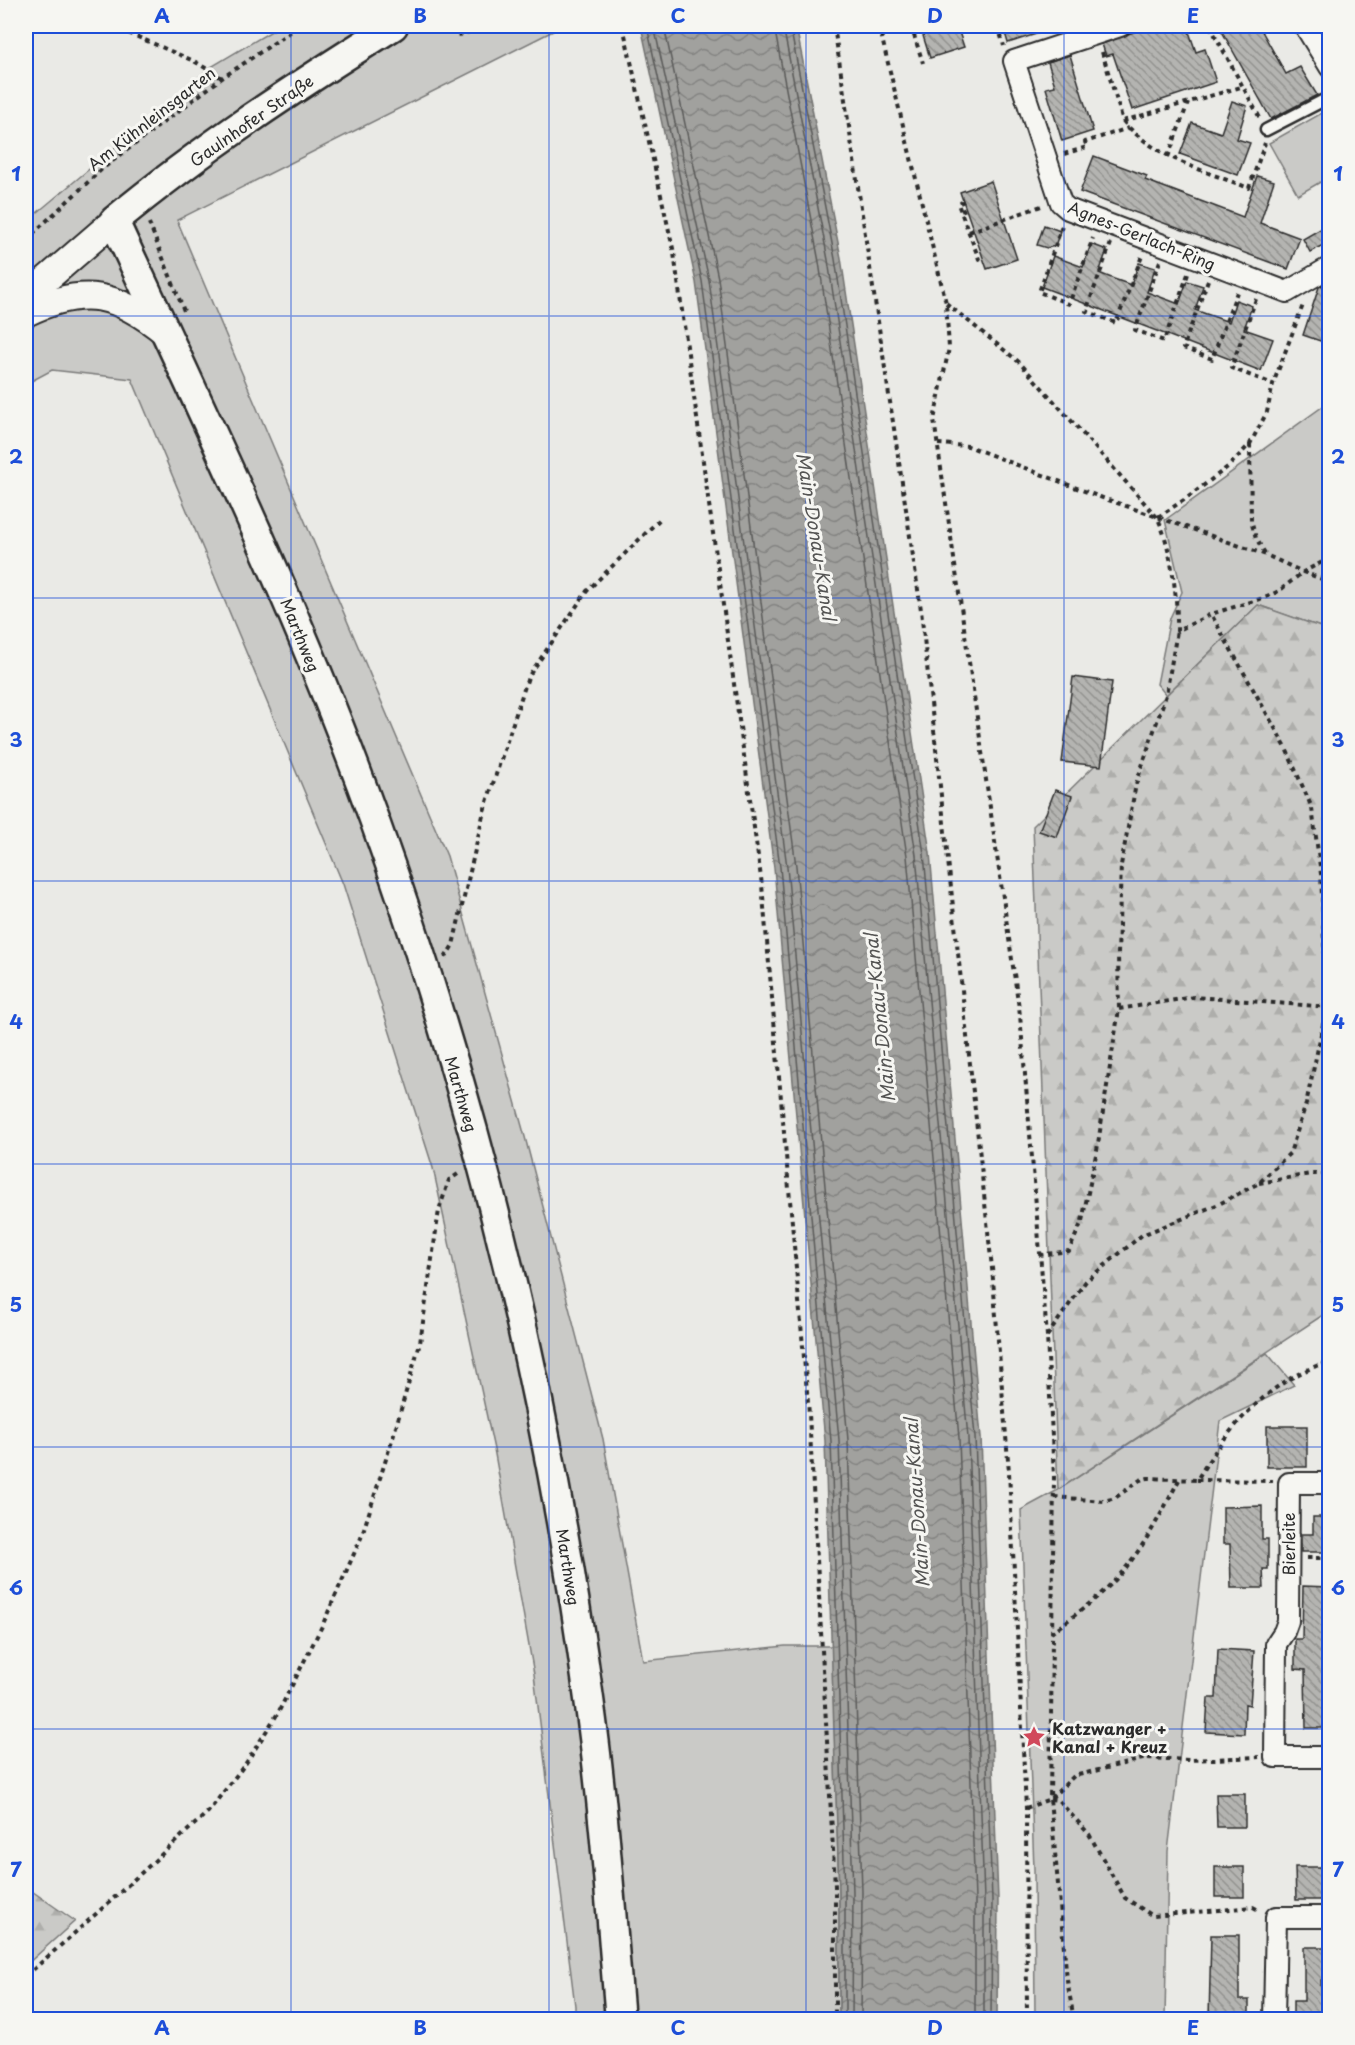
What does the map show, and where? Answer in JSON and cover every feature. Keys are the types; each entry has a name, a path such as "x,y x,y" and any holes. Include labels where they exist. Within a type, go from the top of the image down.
{"main road":[{"name":"Gaulnhofer Straße","path":"114,220 247,121 393,26"},
{"name":"Marthweg","path":"114,220 177,327 355,768 425,970 481,1158 519,1310 562,1523 594,1738 606,1843 620,2019"}],"street":[{"name":"Agnes-Gerlach-Ring","path":"1120,26 1014,61 1046,160 1064,204 1287,292 1322,272"},
{"path":"1305,26 1329,67"},
{"path":"26,297 114,220"},
{"path":"26,313 54,302 90,295 124,304 177,327"},
{"path":"1288,1483 1329,1483"},
{"name":"Bierleite","path":"1275,1756 1276,1644 1288,1621 1288,1483"},
{"path":"1275,1756 1329,1756"},
{"path":"1274,2019 1276,1917 1329,1917"}],"lane":[{"path":"1266,130 1329,97"}],"path":[{"path":"112,26 194,61 222,78"},
{"name":"Am Kühnleinsgarten","path":"26,240 102,169 222,78 298,26"},
{"path":"463,26 459,30 459,35 490,26"},
{"path":"624,26 674,253 762,885 809,1414 836,1886 835,2019"},
{"path":"834,26 921,610 990,1256 1009,1472 1026,1808 1027,2019"},
{"path":"879,26 946,303 949,348 934,420 1020,1015 1047,1336 1054,1497 1050,1799 1067,1980 1074,2019"},
{"path":"911,26 923,63"},
{"path":"1096,33 1123,121 1129,128 1168,157 1249,188 1268,134 1209,26"},
{"path":"1123,121 1242,87"},
{"path":"1168,157 1189,103"},
{"path":"1046,160 1087,147 1085,142 1129,128"},
{"path":"140,200 177,327"},
{"path":"964,201 958,204 978,251 979,259 983,258"},
{"path":"1064,204 1039,292 1069,304 1108,223"},
{"path":"969,232 1064,204"},
{"path":"961,211 966,208"},
{"path":"1108,223 1086,311 1096,315 1116,322 1157,242"},
{"path":"1157,242 1135,330 1164,341 1194,257"},
{"path":"1214,264 1183,348 1212,359 1243,275"},
{"path":"1157,518 1229,466 1250,444 1267,412 1273,384 1322,272"},
{"path":"1262,282 1231,368 1273,384"},
{"path":"946,303 1019,362 1157,518 1164,531 1178,612 1166,695 1136,784 1121,865 1119,1009 1082,1221 1069,1251 1039,1255"},
{"path":"938,444 968,446 1157,518 1266,555 1329,582"},
{"path":"1250,444 1251,521 1256,538 1266,555"},
{"path":"453,945 484,811 528,677 587,591 662,517"},
{"path":"1177,631 1210,614 1267,597 1279,591 1303,572 1329,558"},
{"path":"1047,1336 1086,1281 1142,1234 1219,1204 1259,1183 1290,1153 1306,1104 1328,1006 1321,874 1311,808 1285,746 1210,614"},
{"path":"1119,1009 1194,997 1328,1006"},
{"path":"26,1976 208,1812 246,1763 278,1713 322,1626 361,1538 420,1343 439,1210 449,1180 481,1158"},
{"path":"1259,1183 1311,1174 1329,1174"},
{"path":"1197,1480 1204,1467 1240,1421 1268,1394 1292,1378 1329,1360"},
{"path":"1054,1497 1104,1502 1115,1498 1140,1480 1148,1478 1269,1480 1288,1483"},
{"path":"1051,1633 1077,1614 1130,1563 1157,1522 1179,1480"},
{"path":"1026,1808 1050,1799 1074,1776 1147,1758 1190,1760 1275,1756"},
{"path":"1050,1799 1058,1800 1089,1834 1125,1898 1153,1916 1253,1907 1276,1917"}],"green space":[{"path":"280,26 563,26 177,220 447,856 525,1137 603,1439 643,1661 785,1646 832,1646 839,1893 839,2019 575,2019 534,1674 495,1454 433,1168 343,884 132,379 52,370 26,384 26,222 211,67"},
{"path":"1329,109 1329,177 1298,195 1269,143"},
{"path":"1329,402 1329,630 1258,605 1166,695 1157,684 1170,618 1182,592 1165,520"},
{"path":"1258,605 1329,630 1329,1311 1058,1490 1033,826"},
{"path":"1267,1353 1294,1385 1220,1421 1168,1851 1165,2019 1035,2019 1034,1869 1021,1510 1058,1490"},
{"path":"26,1887 75,1921 26,1965"}],"water":[{"name":"Main-Donau-Kanal","path":"641,26 796,26 841,258 930,853 981,1437 998,1900 997,2019 839,2019 839,1893 825,1441 774,868 696,282"}],"building":[{"path":"920,26 957,26 964,47 930,58"},
{"path":"1003,26 1052,26 1052,29 1008,43"},
{"path":"1149,26 1187,26 1196,52 1205,49 1216,82 1132,110 1113,54 1106,56 1102,44"},
{"path":"1219,26 1259,26 1286,74 1300,67 1317,95 1271,119"},
{"path":"1070,55 1093,131 1062,141 1046,88 1055,86 1048,62"},
{"path":"1232,101 1247,106 1237,139 1250,143 1238,175 1180,154 1192,123 1221,133"},
{"path":"1094,156 1147,176 1145,180 1243,217 1257,176 1274,181 1260,223 1300,238 1288,269 1080,192"},
{"path":"991,181 1017,259 987,269 960,192"},
{"path":"1329,224 1329,242 1310,252 1303,239"},
{"path":"1044,225 1060,231 1055,246 1047,248 1037,245"},
{"path":"1091,244 1107,250 1099,273 1114,279 1131,285 1139,263 1155,268 1147,292 1179,304 1187,281 1203,286 1195,310 1229,322 1236,300 1252,306 1244,329 1273,339 1261,371 1042,287 1053,256 1083,267"},
{"path":"1329,281 1329,344 1303,335 1319,287"},
{"path":"1073,677 1112,682 1101,766 1062,762"},
{"path":"1055,790 1072,796 1057,837 1039,831"},
{"path":"1267,1426 1307,1426 1307,1467 1267,1467"},
{"path":"1262,1506 1262,1539 1268,1539 1268,1569 1263,1569 1264,1588 1231,1588 1230,1544 1223,1544 1223,1507"},
{"path":"1313,1517 1329,1517 1329,1552 1301,1552 1301,1534 1313,1534"},
{"path":"1303,1586 1329,1587 1329,1728 1306,1728 1305,1670 1295,1669 1295,1639 1302,1639"},
{"path":"1218,1649 1254,1651 1250,1705 1245,1704 1244,1734 1206,1732 1208,1698 1216,1698"},
{"path":"1216,1794 1245,1794 1245,1827 1217,1827"},
{"path":"1215,1867 1244,1867 1244,1897 1215,1897"},
{"path":"1295,1867 1324,1867 1324,1900 1296,1900"},
{"path":"1211,1935 1239,1935 1239,2000 1249,2000 1249,2019 1209,2019"},
{"path":"1304,1947 1329,1947 1329,1980 1321,1980 1322,2019 1293,2019 1293,2001 1304,2001"}],"place":[{"name":"Katzwanger + Kanal + Kreuz","path":"1034,1737"}]}
